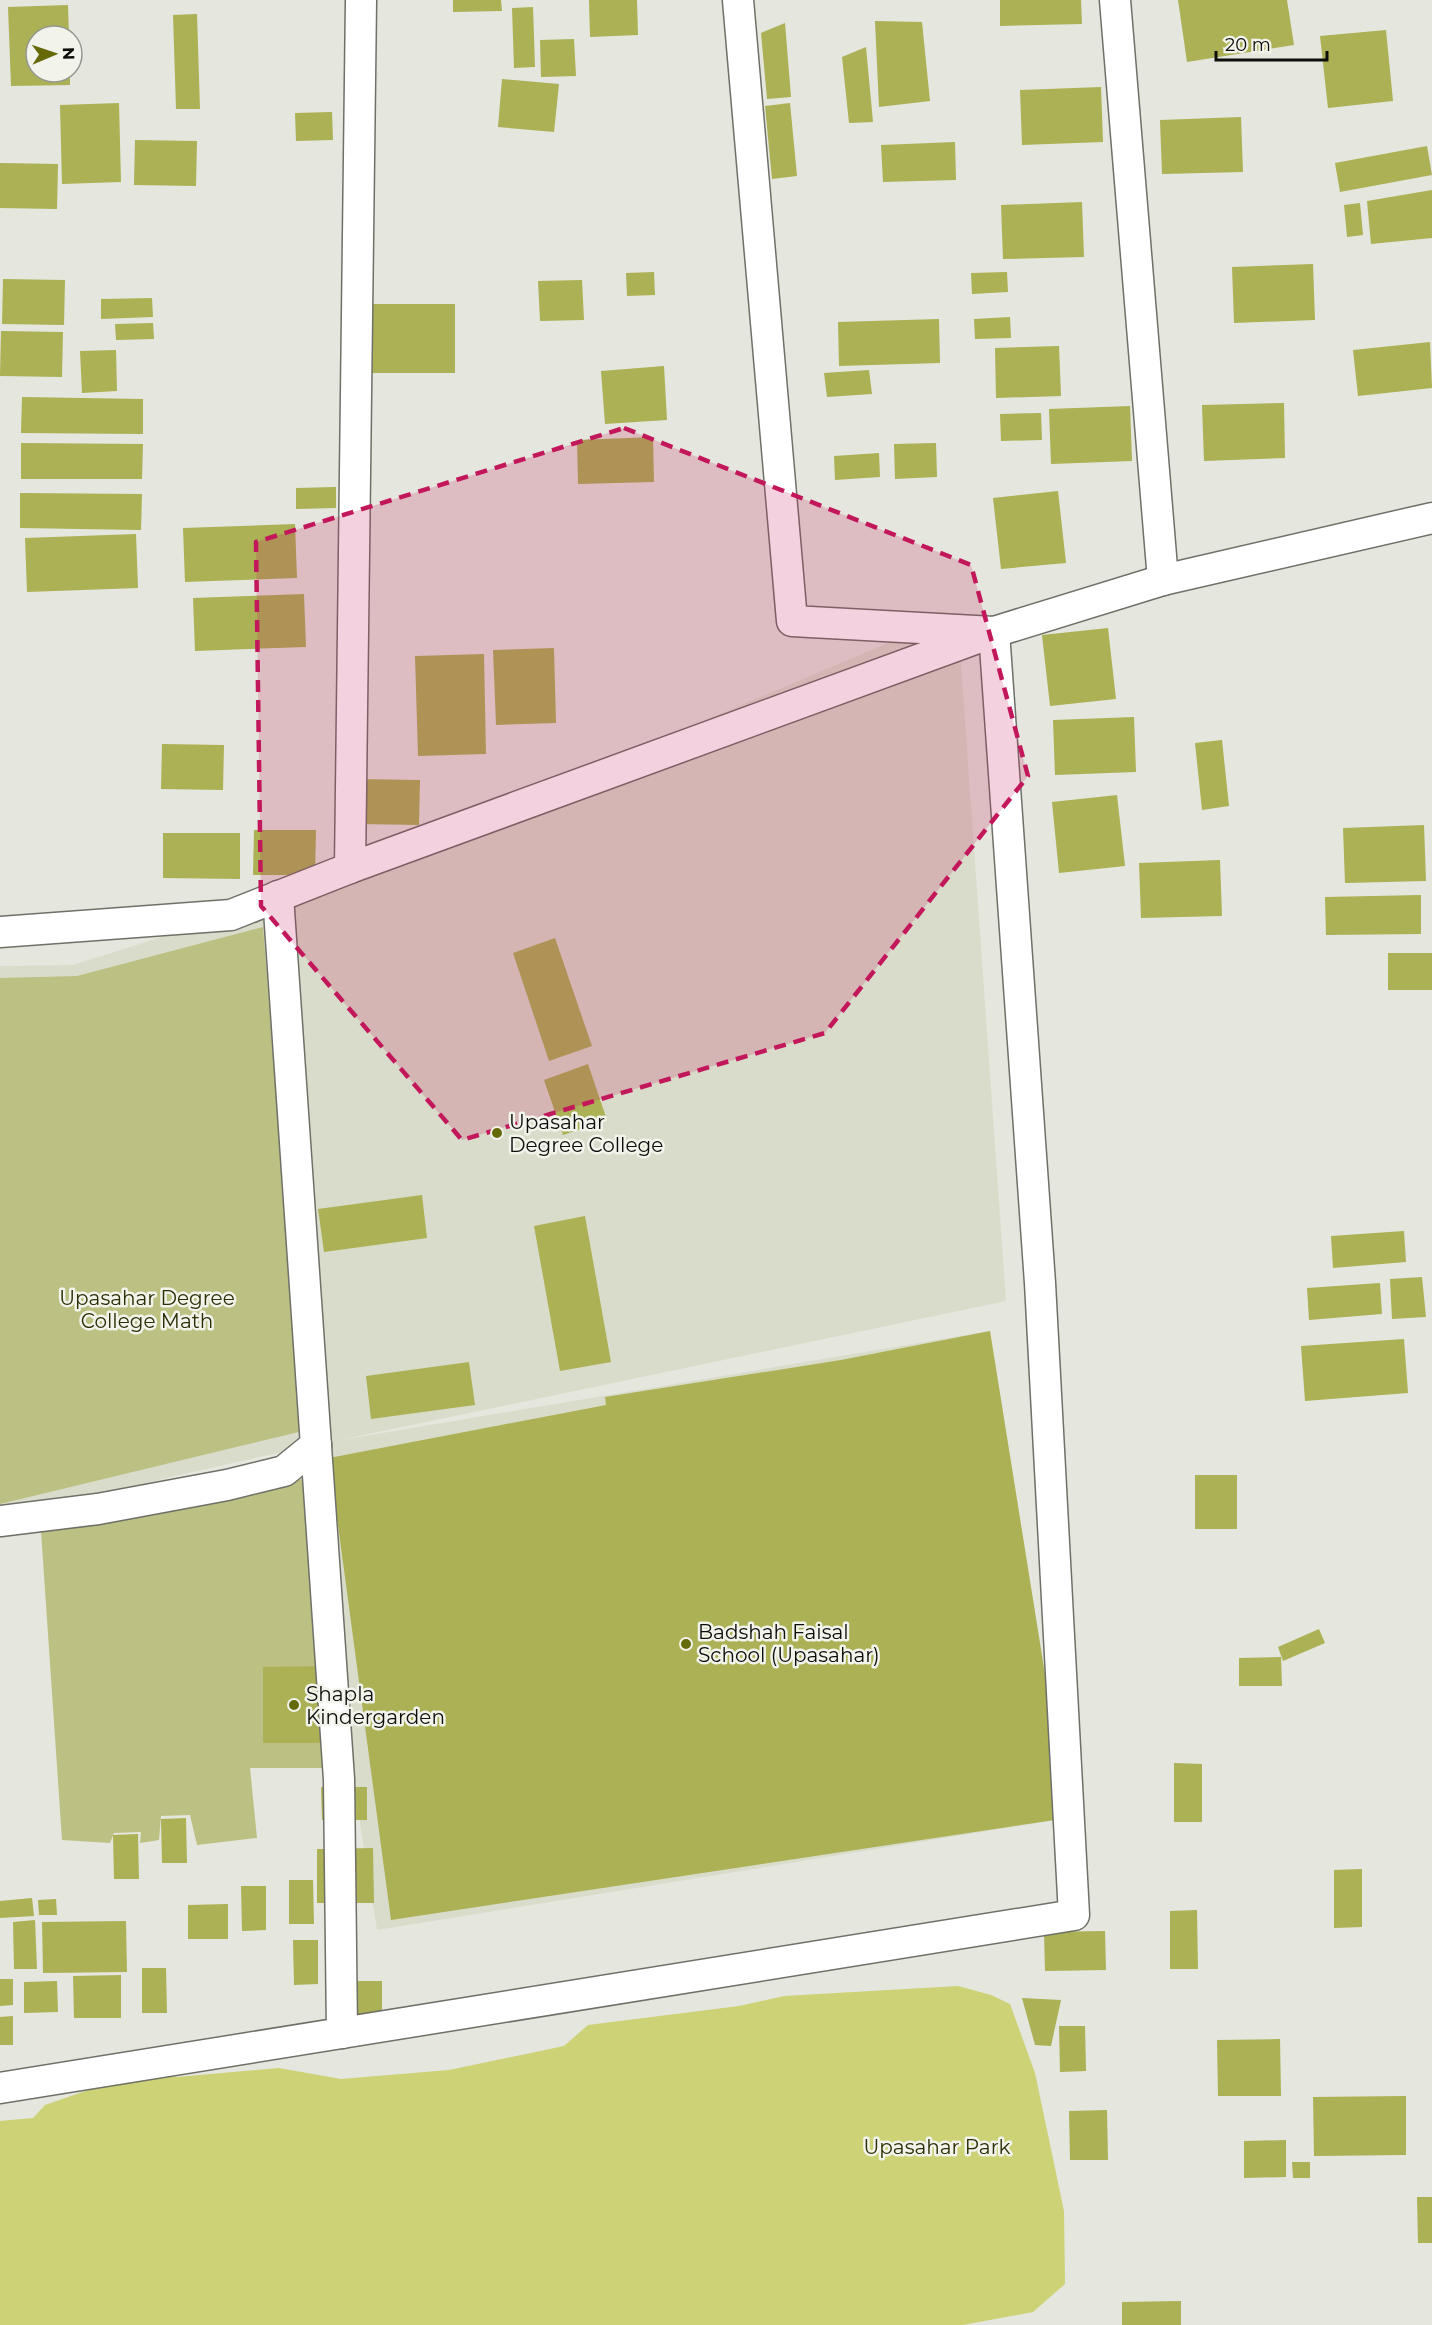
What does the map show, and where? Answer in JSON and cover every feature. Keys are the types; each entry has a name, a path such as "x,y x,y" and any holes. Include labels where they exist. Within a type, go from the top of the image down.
{"street":[{"path":"350,868 361,0"},
{"path":"738,0 792,621 994,632"},
{"path":"1115,0 1163,580"},
{"path":"0,932 231,915 350,868 994,632 1163,580 1432,518"},
{"path":"0,2088 1074,1915 1040,1295 994,632"},
{"path":"278,896 339,1779 342,2033"},
{"path":"0,1521 98,1509 227,1485 284,1471 316,1444"}],"highlighted area":[{"path":"624,428 971,565 1028,776 825,1033 462,1140 261,906 256,542"}],"shaded area":[{"name":"Upasahar Degree College","path":"916,631 960,650 1006,1301 335,1441 990,1331 1068,1818 377,1930 300,1448 166,1478 41,1513 0,1518 0,966 73,965 292,896"},
{"name":"Upasahar Park","path":"958,1986 991,1995 1010,2004 1035,2073 1064,2211 1065,2284 1033,2312 963,2325 0,2325 0,2121 33,2118 45,2105 94,2088 153,2074 177,2077 279,2068 341,2079 449,2070 564,2046 588,2025 739,2006 784,1996"}],"green space":[{"name":"Upasahar Degree College Math","path":"263,927 303,1431 0,1504 0,978 77,976"},
{"path":"303,1479 325,1625 333,1768 250,1768 257,1838 197,1845 190,1815 161,1816 159,1840 140,1843 141,1832 114,1833 110,1843 62,1840 41,1531 49,1527"}],"building":[{"path":"453,0 501,0 502,11 453,12"},
{"path":"589,0 637,0 638,35 590,37"},
{"path":"1000,0 1081,0 1082,24 1000,26"},
{"path":"1178,0 1287,0 1294,45 1187,62"},
{"path":"68,5 69,24 24,24 24,84 70,85 11,86 8,7"},
{"path":"533,7 535,67 514,68 512,8"},
{"path":"197,14 200,109 176,109 173,15"},
{"path":"875,21 922,22 930,101 879,107"},
{"path":"785,23 791,97 767,99 761,33"},
{"path":"1386,30 1393,101 1328,108 1320,36"},
{"path":"574,39 576,76 541,77 540,40"},
{"path":"866,47 873,122 849,123 842,57"},
{"path":"502,79 559,84 554,132 498,127"},
{"path":"1101,87 1103,142 1022,145 1020,90"},
{"path":"119,103 121,182 62,184 60,105"},
{"path":"790,103 797,176 772,179 765,106"},
{"path":"332,112 333,140 296,141 295,113"},
{"path":"1241,117 1243,172 1162,174 1160,120"},
{"path":"135,140 197,141 196,186 134,185"},
{"path":"955,142 956,180 883,182 881,145"},
{"path":"1427,146 1432,175 1340,192 1335,163"},
{"path":"0,163 58,164 57,209 0,208"},
{"path":"1432,190 1432,238 1371,244 1367,201"},
{"path":"1082,202 1084,257 1003,259 1001,205"},
{"path":"1360,203 1363,235 1347,237 1344,205"},
{"path":"1313,264 1315,320 1234,323 1232,267"},
{"path":"654,272 655,295 627,296 626,273"},
{"path":"1007,272 1008,292 972,294 971,273"},
{"path":"3,279 65,280 64,325 2,324"},
{"path":"582,280 584,320 540,321 538,281"},
{"path":"152,298 153,317 101,319 101,299"},
{"path":"355,304 455,304 455,373 355,373"},
{"path":"1010,317 1011,338 975,339 974,319"},
{"path":"939,319 940,363 839,366 838,322"},
{"path":"153,323 154,339 116,340 115,324"},
{"path":"1,331 63,332 62,377 0,376"},
{"path":"1430,342 1432,388 1358,396 1353,350"},
{"path":"1059,346 1061,396 996,398 995,348"},
{"path":"116,350 117,391 82,393 80,351"},
{"path":"664,366 667,420 605,424 601,371"},
{"path":"869,370 872,394 827,397 824,373"},
{"path":"22,397 143,399 143,434 21,433"},
{"path":"1284,403 1285,458 1204,461 1202,405"},
{"path":"1130,406 1132,461 1051,464 1049,409"},
{"path":"1041,413 1042,440 1001,441 1000,414"},
{"path":"653,437 654,482 578,484 577,440"},
{"path":"21,443 143,444 142,479 21,479"},
{"path":"936,443 937,477 895,479 894,444"},
{"path":"879,453 880,477 835,480 834,456"},
{"path":"336,487 336,508 296,509 296,488"},
{"path":"1058,491 1066,563 1001,569 993,498"},
{"path":"20,493 142,494 141,530 20,528"},
{"path":"295,524 297,578 185,582 183,528"},
{"path":"136,534 138,588 27,592 25,538"},
{"path":"304,594 306,647 195,651 193,598"},
{"path":"1108,628 1116,699 1050,706 1042,635"},
{"path":"554,648 556,723 496,725 493,650"},
{"path":"484,654 486,754 418,756 415,656"},
{"path":"1134,717 1136,772 1055,775 1053,720"},
{"path":"1222,740 1229,806 1202,810 1195,743"},
{"path":"162,744 224,745 223,790 161,789"},
{"path":"358,779 420,780 419,825 357,824"},
{"path":"1117,795 1125,866 1059,873 1052,802"},
{"path":"1424,825 1426,881 1345,883 1343,828"},
{"path":"254,830 316,830 315,875 253,875"},
{"path":"163,833 240,833 240,879 163,878"},
{"path":"1220,860 1222,916 1141,918 1139,863"},
{"path":"1421,895 1421,934 1326,935 1325,897"},
{"path":"555,938 592,1046 549,1061 513,953"},
{"path":"1388,953 1432,953 1432,990 1388,990"},
{"path":"588,1064 607,1120 563,1135 544,1080"},
{"path":"422,1195 427,1238 324,1252 318,1209"},
{"path":"585,1216 611,1362 560,1371 534,1226"},
{"path":"1404,1231 1406,1262 1333,1268 1331,1236"},
{"path":"1422,1277 1426,1317 1392,1319 1390,1279"},
{"path":"1380,1283 1382,1314 1309,1320 1307,1288"},
{"name":"Badshah Faisal School (Upasahar)","path":"990,1331 1068,1818 391,1920 329,1458 606,1405 605,1397 841,1360"},
{"path":"1404,1339 1408,1393 1305,1401 1301,1346"},
{"path":"469,1362 475,1405 371,1419 366,1376"},
{"path":"1195,1475 1237,1475 1237,1529 1195,1529"},
{"path":"1319,1629 1325,1643 1283,1661 1278,1647"},
{"path":"1281,1657 1282,1686 1239,1686 1239,1658"},
{"name":"Shapla Kindergarden","path":"325,1666 326,1743 263,1743 263,1667"},
{"path":"1174,1763 1202,1764 1202,1822 1174,1822"},
{"path":"321,1787 367,1787 367,1820 322,1820"},
{"path":"186,1818 187,1863 162,1863 161,1819"},
{"path":"138,1834 139,1879 114,1879 113,1835"},
{"path":"373,1848 374,1903 317,1903 317,1849"},
{"path":"1362,1869 1362,1927 1334,1928 1334,1870"},
{"path":"289,1880 313,1880 314,1924 289,1924"},
{"path":"241,1886 266,1886 266,1930 242,1931"},
{"path":"32,1898 34,1916 0,1918 0,1901"},
{"path":"56,1899 57,1915 39,1915 38,1900"},
{"path":"228,1904 228,1939 188,1939 188,1905"},
{"path":"1197,1910 1198,1969 1170,1969 1170,1911"},
{"path":"35,1920 37,1969 14,1969 13,1922"},
{"path":"126,1921 127,1972 43,1973 42,1922"},
{"path":"1105,1931 1106,1970 1045,1971 1044,1932"},
{"path":"293,1940 318,1940 318,1984 294,1985"},
{"path":"142,1968 166,1968 167,2013 142,2013"},
{"path":"121,1975 121,2018 74,2018 73,1976"},
{"path":"0,1979 13,1979 13,2005 0,2006"},
{"path":"57,1981 58,2012 24,2013 24,1982"},
{"path":"346,1981 382,1981 382,2037 347,2038"},
{"path":"1022,1998 1061,2000 1051,2046 1035,2045"},
{"path":"13,2016 13,2045 0,2045 0,2017"},
{"path":"1059,2026 1085,2026 1086,2071 1060,2072"},
{"path":"1280,2039 1281,2096 1218,2096 1217,2040"},
{"path":"1406,2096 1406,2155 1314,2156 1313,2097"},
{"path":"1107,2110 1108,2160 1070,2160 1069,2111"},
{"path":"1286,2140 1286,2177 1244,2178 1244,2141"},
{"path":"1292,2162 1310,2162 1310,2178 1293,2178"},
{"path":"1417,2197 1432,2197 1432,2243 1418,2243"},
{"path":"1181,2301 1181,2325 1122,2325 1122,2302"}],"place":[{"name":"Upasahar Degree College","path":"497,1133"},
{"name":"Badshah Faisal School (Upasahar)","path":"686,1644"},
{"name":"Shapla Kindergarden","path":"294,1705"}]}
